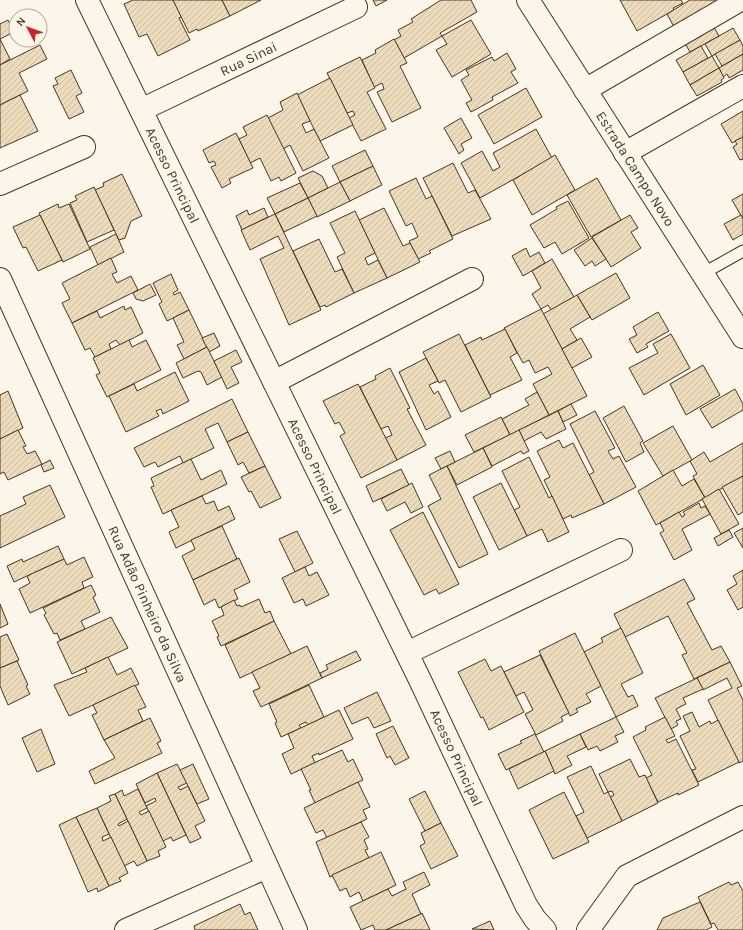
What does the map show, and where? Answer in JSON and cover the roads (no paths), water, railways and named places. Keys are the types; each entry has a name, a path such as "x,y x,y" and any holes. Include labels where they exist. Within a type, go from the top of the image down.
{"street":[{"name":"Acesso Principal","path":"87,0 407,654 526,905 535,919 545,930"},
{"name":"Estrada Campo Novo","path":"528,0 743,337"},
{"path":"585,90 740,0"},
{"name":"Rua Sinai","path":"141,110 356,7"},
{"path":"625,153 743,86"},
{"path":"0,184 84,147"},
{"name":"Rua Adão Pinheiro da Silva","path":"0,279 296,930"},
{"path":"274,382 472,279"},
{"path":"407,654 621,550"},
{"path":"588,930 627,876 743,817"},
{"path":"126,930 267,867"}],"lane":[{"path":"702,274 743,251"}]}
